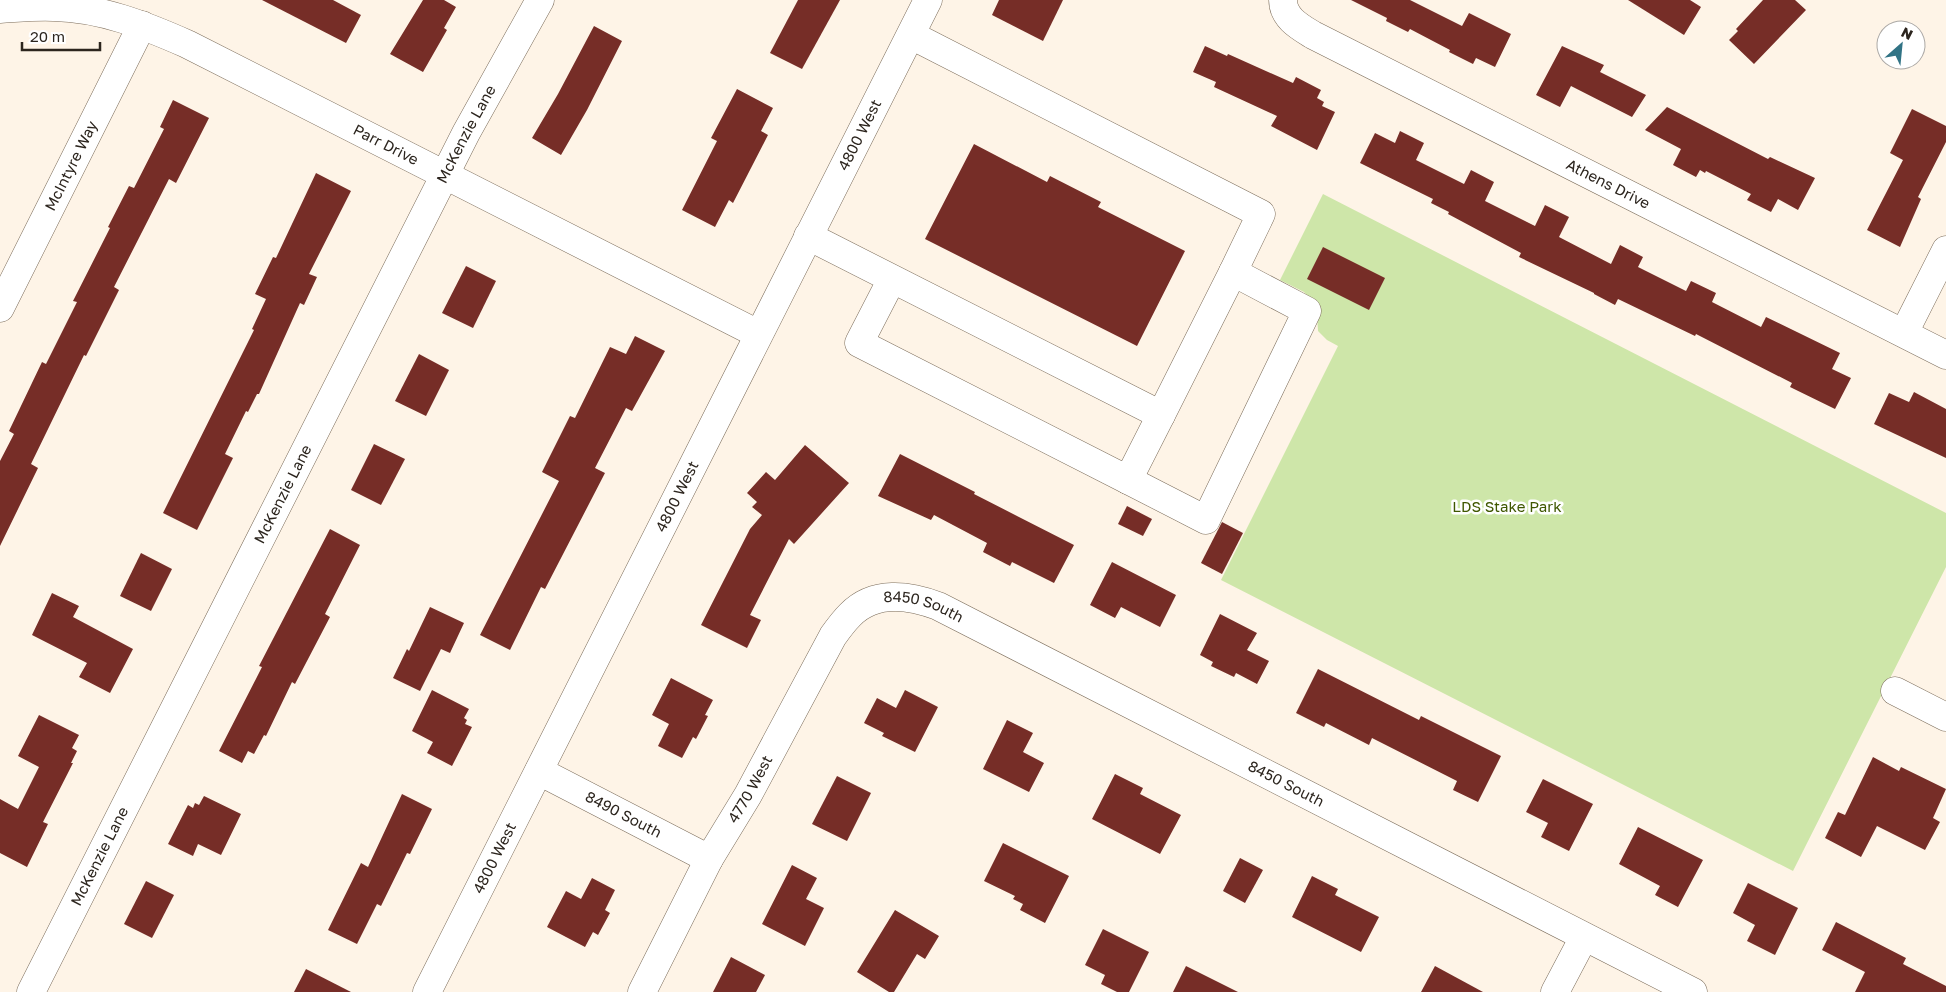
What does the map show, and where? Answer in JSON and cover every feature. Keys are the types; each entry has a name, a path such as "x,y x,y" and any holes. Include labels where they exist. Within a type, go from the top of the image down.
{"street":[{"name":"McKenzie Lane","path":"31,992 444,175 540,0"},
{"name":"4800 West","path":"427,992 928,0"},
{"name":"Athens Drive","path":"1283,0 1289,17 1298,26 1314,35 1946,355"},
{"name":"Parr Drive","path":"0,9 54,7 92,11 142,25 186,44 758,334"},
{"name":"McIntyre Way","path":"0,308 142,25"},
{"path":"911,35 1261,214 1128,480"},
{"path":"808,236 1161,415"},
{"path":"1904,333 1946,250"},
{"path":"892,279 859,344 1206,520 1307,310 1233,272"},
{"name":"8450 South","path":"874,599 902,596 918,598 938,606 1693,992"},
{"name":"4770 West","path":"642,992 709,859 748,795 832,636 851,613 874,599"},
{"path":"1895,691 1946,717"},
{"name":"8490 South","path":"539,771 709,859"},
{"path":"1555,992 1584,936"}],"green space":[{"name":"LDS Stake Park","path":"1323,194 1946,513 1946,567 1793,871 1221,580 1338,346 1327,340 1318,331 1317,314 1312,301 1304,292 1280,280"}],"building":[{"path":"262,0 333,0 361,15 346,43"},
{"path":"423,0 444,0 456,7 444,28 447,30 423,72 390,54"},
{"path":"798,0 840,0 802,69 770,53"},
{"path":"999,0 1063,0 1043,41 992,15"},
{"path":"1351,0 1410,0 1462,26 1469,13 1511,34 1495,67 1476,58 1473,64 1410,29 1408,32 1386,21 1387,18"},
{"path":"1628,0 1690,0 1701,7 1684,35"},
{"path":"1763,0 1795,0 1806,10 1754,64 1729,40 1738,31 1736,29"},
{"path":"594,26 622,41 587,110 561,155 532,138"},
{"path":"1205,46 1227,56 1228,54 1293,83 1296,77 1321,90 1317,98 1324,102 1322,106 1335,112 1317,150 1271,126 1277,116 1214,87 1216,82 1193,72"},
{"path":"1562,46 1604,65 1600,72 1646,95 1632,117 1571,86 1560,107 1536,95"},
{"path":"737,89 773,108 761,131 768,135 733,203 729,200 715,227 682,210 717,141 711,138"},
{"path":"173,100 209,118 176,183 169,179 114,287 119,290 86,356 84,355 31,464 38,468 0,546 0,461 14,434 9,431 42,362 46,364 77,302 73,301 129,186 134,188 164,129 160,127"},
{"path":"1667,107 1768,159 1770,157 1815,178 1798,210 1778,199 1771,212 1747,200 1751,194 1706,171 1705,173 1700,170 1696,177 1673,165 1681,149 1645,130"},
{"path":"1912,109 1946,126 1946,142 1918,197 1921,199 1900,247 1867,230 1903,160 1890,153"},
{"path":"1400,131 1424,143 1416,160 1464,184 1471,170 1494,182 1485,201 1535,226 1545,205 1569,217 1559,237 1611,264 1620,245 1643,257 1638,267 1686,291 1691,281 1716,293 1712,302 1761,327 1766,317 1840,353 1832,369 1851,378 1835,409 1790,387 1792,383 1696,334 1695,336 1618,299 1615,305 1519,257 1521,253 1431,203 1433,199 1360,163 1375,133 1395,143"},
{"path":"974,144 1047,182 1050,176 1101,202 1098,207 1185,251 1137,346 925,239"},
{"path":"316,173 351,191 309,274 317,277 304,305 300,303 259,394 257,394 248,412 246,411 225,454 233,458 197,530 163,513 254,330 252,329 266,299 255,294 273,257 276,258"},
{"path":"1323,247 1385,278 1369,310 1307,279"},
{"path":"466,266 496,281 473,328 442,313"},
{"path":"635,336 665,351 632,411 626,408 595,468 605,473 545,589 541,587 510,650 480,635 559,481 542,472 570,416 575,418 610,347 626,354"},
{"path":"419,354 449,370 426,416 395,401"},
{"path":"1914,392 1946,409 1946,458 1874,424 1889,393 1909,402"},
{"path":"374,444 405,459 381,505 351,490"},
{"path":"805,445 849,483 794,544 789,539 750,615 761,620 747,648 701,625 750,529 762,515 752,507 757,502 747,493 766,472 775,480"},
{"path":"900,454 1074,545 1054,583 1012,562 1010,566 983,552 987,543 934,515 931,520 878,496"},
{"path":"1127,506 1152,519 1143,536 1118,524"},
{"path":"1222,522 1243,533 1222,574 1201,563"},
{"path":"330,529 360,545 325,614 330,617 295,684 292,682 266,736 264,735 254,754 248,751 242,763 219,751 262,667 259,666"},
{"path":"141,553 172,569 151,611 120,596"},
{"path":"1112,562 1176,595 1160,627 1121,607 1115,618 1090,605"},
{"path":"52,593 79,606 73,617 133,649 110,693 79,677 87,663 32,635"},
{"path":"430,607 464,623 450,653 441,649 420,691 393,678 407,649 409,651"},
{"path":"1220,614 1257,633 1247,650 1269,661 1257,684 1236,673 1234,677 1211,666 1213,662 1200,655"},
{"path":"1318,669 1419,720 1421,716 1501,756 1478,802 1453,790 1457,781 1372,738 1369,745 1326,723 1324,727 1296,713"},
{"path":"671,678 713,700 705,715 708,716 696,739 693,737 682,758 658,746 669,724 652,715"},
{"path":"432,690 469,709 464,718 467,720 465,724 472,727 452,766 427,753 433,742 412,731"},
{"path":"905,690 938,707 915,752 882,736 884,733 864,723 877,698 896,708"},
{"path":"39,715 79,735 72,748 77,751 71,763 73,763 43,822 48,824 27,867 0,853 0,799 18,809 39,767 18,756"},
{"path":"1007,720 1033,733 1023,752 1044,763 1029,792 983,769"},
{"path":"1873,757 1899,771 1901,767 1946,789 1933,818 1940,822 1925,850 1877,826 1861,857 1825,838 1838,812 1845,815"},
{"path":"1115,774 1143,788 1140,794 1181,815 1160,854 1092,819"},
{"path":"837,776 871,793 847,841 812,824"},
{"path":"1543,779 1593,804 1569,851 1541,837 1548,823 1526,812"},
{"path":"402,794 432,809 410,854 407,853 381,906 377,904 357,944 328,930 361,863 368,867"},
{"path":"204,796 241,814 221,855 198,844 193,856 168,844 188,805 193,808 195,803 199,805"},
{"path":"1638,827 1703,860 1678,907 1655,895 1660,886 1619,864"},
{"path":"1003,843 1069,876 1045,923 1020,910 1023,904 1013,899 1015,896 984,881"},
{"path":"1240,858 1263,870 1245,903 1223,891"},
{"path":"792,865 817,878 806,899 824,908 805,946 762,924"},
{"path":"1312,876 1338,889 1335,895 1379,917 1361,952 1292,917"},
{"path":"592,878 615,890 605,910 610,913 598,935 593,932 585,947 547,927 566,891 581,899"},
{"path":"146,881 174,895 152,938 124,924"},
{"path":"1748,883 1798,908 1775,955 1747,941 1755,925 1733,913"},
{"path":"895,910 939,936 925,959 917,954 894,992 889,992 857,972"},
{"path":"1836,922 1906,958 1903,964 1946,986 1946,992 1855,992 1865,972 1822,950"},
{"path":"1103,929 1149,952 1129,992 1117,992 1101,984 1105,975 1085,965"},
{"path":"731,957 765,975 756,992 713,992"},
{"path":"1186,966 1238,992 1173,992"},
{"path":"1435,966 1483,992 1421,992"},
{"path":"306,969 351,992 294,992"}]}
